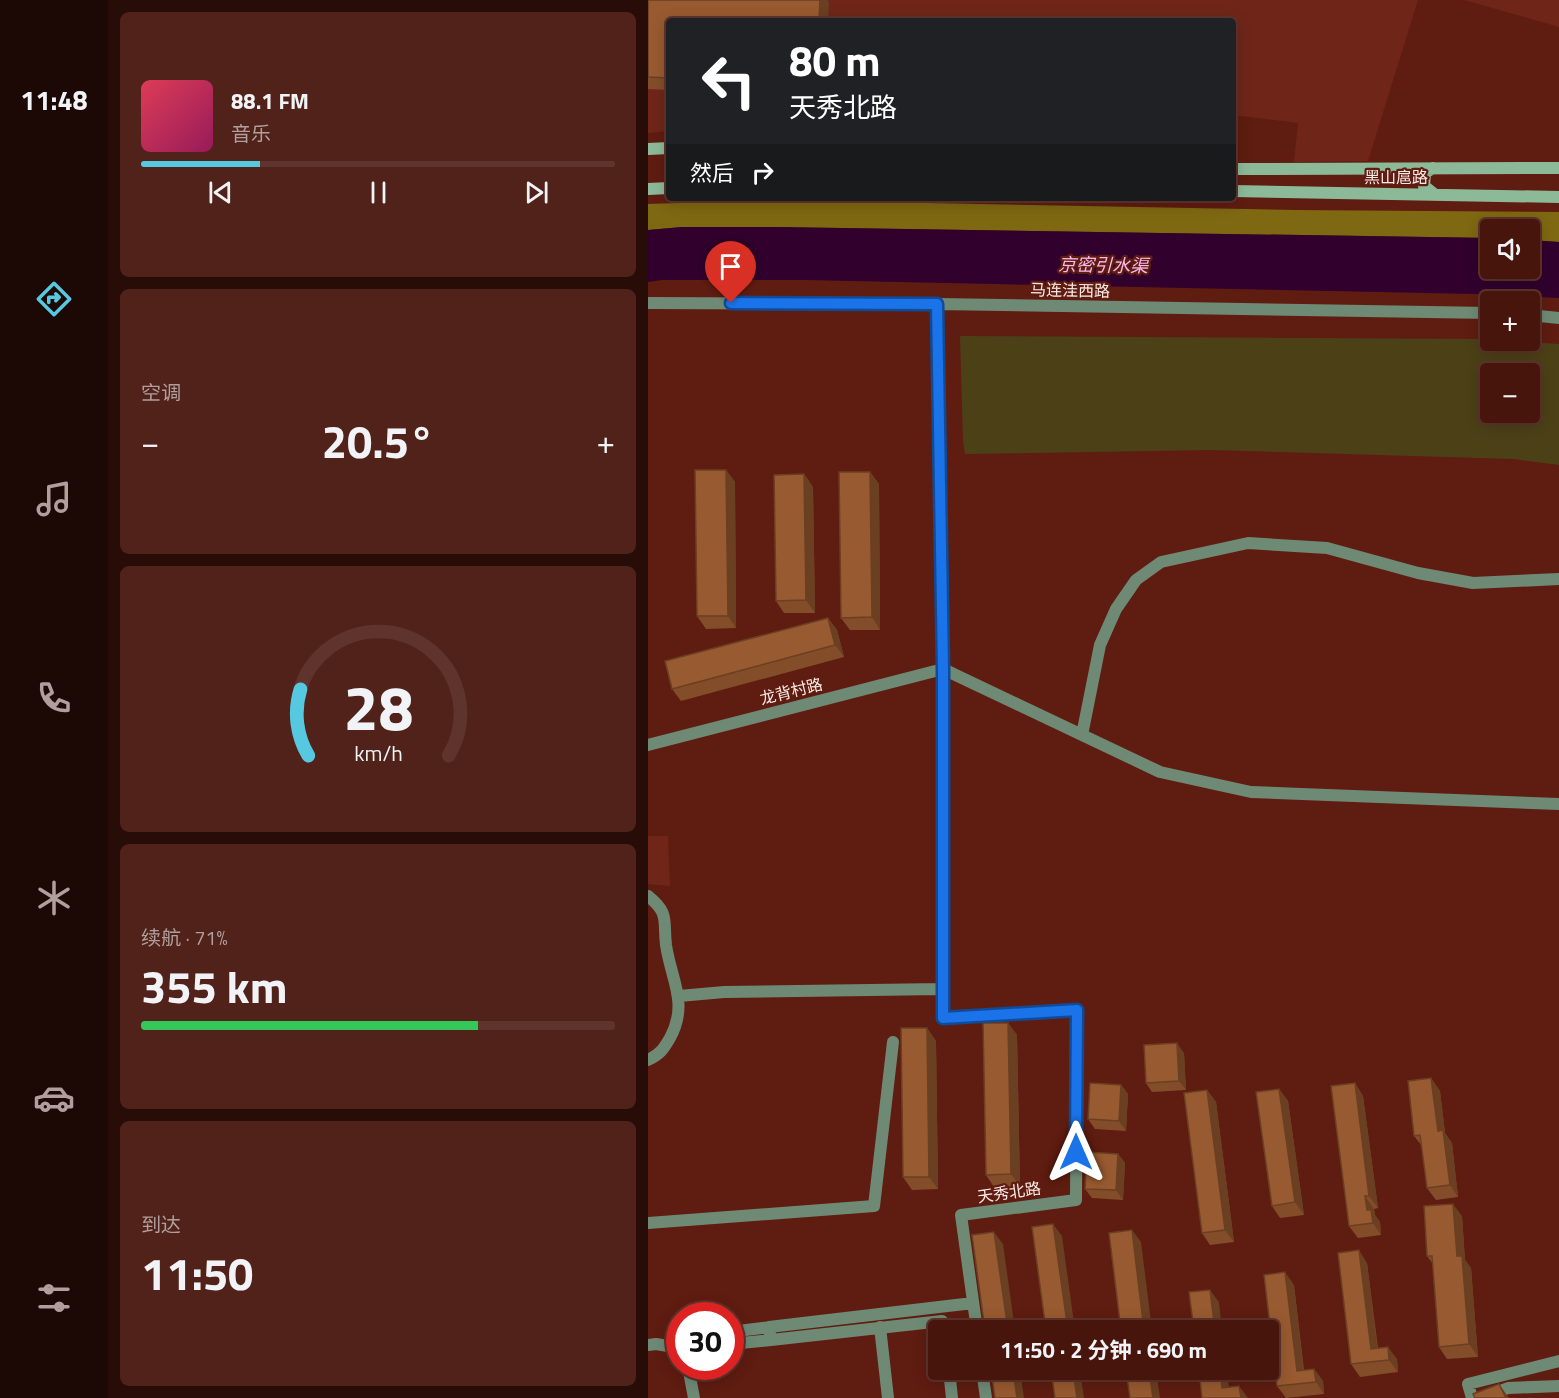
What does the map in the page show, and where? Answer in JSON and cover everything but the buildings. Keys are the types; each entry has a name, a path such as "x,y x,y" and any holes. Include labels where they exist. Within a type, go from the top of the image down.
{"main road":[{"path":"648,149 666,148"},
{"path":"1433,168 1425,173 1423,180 1424,186 1434,194"},
{"name":"黑山扈路","path":"1236,169 1559,168"},
{"path":"648,189 666,188"},
{"name":"黑山扈路","path":"1236,191 1559,197"}],"street":[{"name":"马连洼西路","path":"648,303 937,304 1480,313"},
{"name":"天秀北路","path":"937,304 943,669 943,1018 1077,1010 1076,1200 961,1215 976,1320"},
{"path":"1540,316 1559,318"},
{"path":"1082,735 1100,645 1116,609 1136,580 1161,562 1248,543 1327,548 1418,573 1473,583 1559,579"},
{"path":"943,669 1160,771 1251,792 1559,804"},
{"name":"龙背村路","path":"648,745 943,669"},
{"path":"648,896 657,903 665,916 666,945 679,996 676,1025 662,1053 648,1060"},
{"path":"679,996 724,992 942,989"},
{"path":"648,1223 874,1206 893,1042"},
{"path":"744,1330 973,1303"},
{"path":"744,1343 928,1322"},
{"path":"770,1327 771,1340"},
{"path":"880,1327 888,1398"},
{"path":"648,1345 666,1347"},
{"path":"1472,1398 1468,1384 1559,1361"},
{"path":"691,1380 694,1398"},
{"path":"950,1380 952,1398"},
{"path":"983,1380 986,1398"},
{"path":"1482,1398 1508,1388 1559,1386"}],"shaded area":[{"path":"648,0 1418,0 1368,161 1294,162 1298,123 1236,115 1236,18 666,18 666,131 648,133"},
{"path":"1464,0 1559,0 1559,27"},
{"path":"742,201 1559,212 1559,242 1540,241 1540,219 1480,219 1480,238 776,227 682,227 648,230 648,204"},
{"path":"960,336 1480,339 1480,351 1540,351 1540,343 1559,344 1559,465 1513,459 1210,450 965,454"},
{"path":"648,836 668,836 670,886 648,884"}],"water":[{"name":"京密引水渠","path":"682,227 776,227 1480,238 1480,279 1540,279 1540,241 1559,242 1559,298 1540,297 1540,291 1480,291 1480,294 806,280 662,280 648,282 648,230"}],"route":[{"path":"731,303 937,304 943,669 943,1018 1077,1010 1076,1152"}]}
